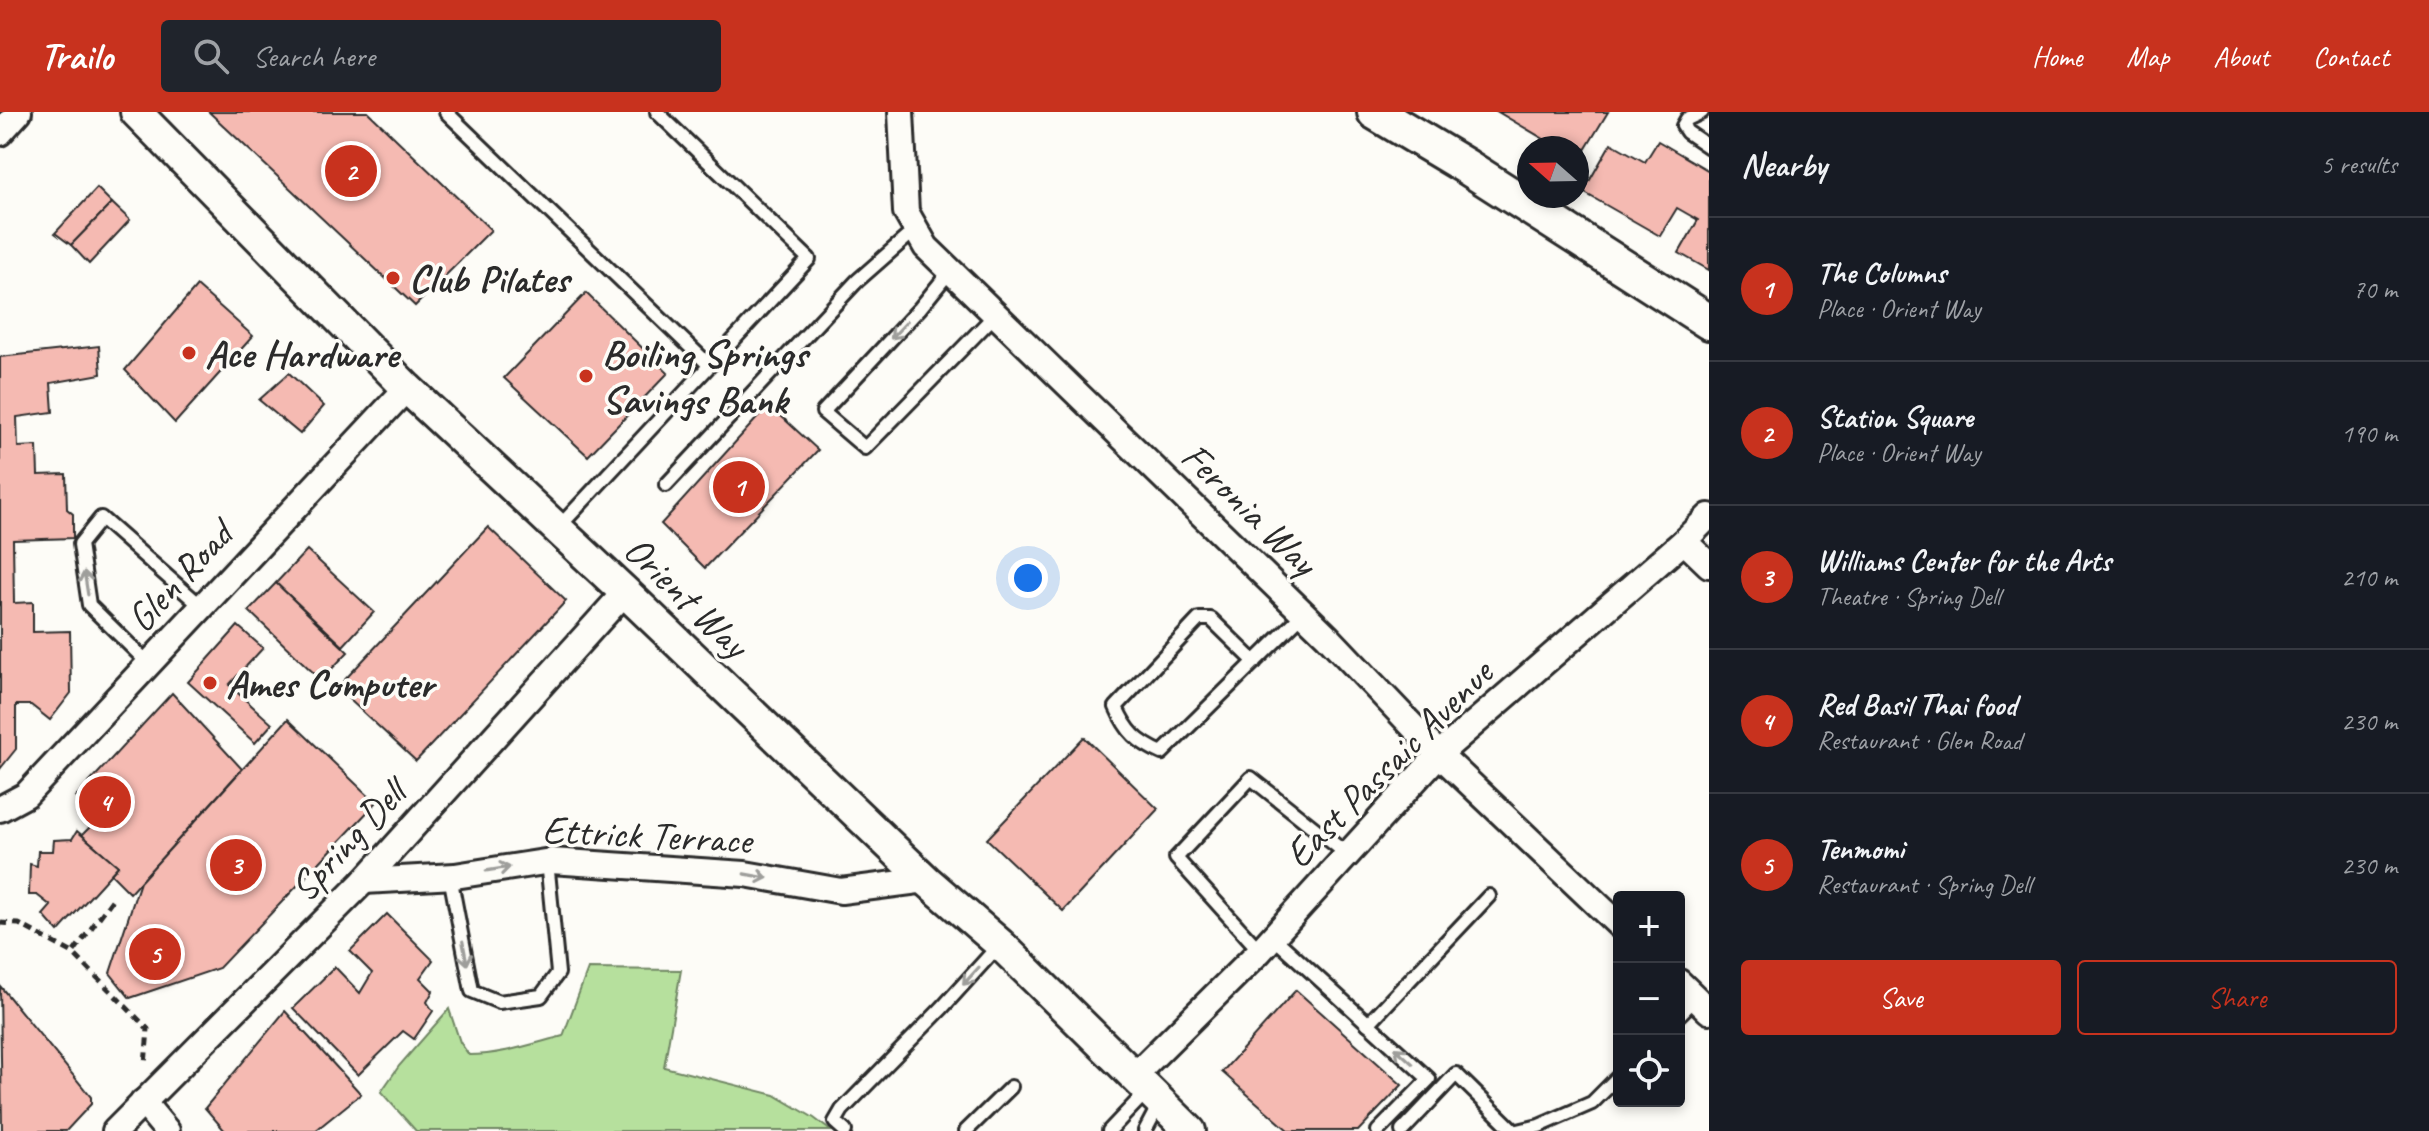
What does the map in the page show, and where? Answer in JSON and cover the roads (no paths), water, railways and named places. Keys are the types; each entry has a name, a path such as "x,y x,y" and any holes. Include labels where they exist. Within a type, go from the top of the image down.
{"main road":[{"path":"1375,112 1467,167 1709,322"}],"street":[{"path":"0,133 19,112"},
{"name":"Orient Way","path":"136,112 407,388 926,880 1000,944 1190,1131"},
{"name":"Feronia Way","path":"901,112 906,212 926,247 1304,613 1439,754 1613,919"},
{"name":"Glen Road","path":"0,809 26,795 407,388"},
{"name":"East Passaic Avenue","path":"1146,1088 1266,944 1439,754 1709,516"},
{"path":"1684,541 1709,565"},
{"name":"Spring Dell","path":"115,1131 364,881 625,592"},
{"name":"Ettrick Terrace","path":"364,881 450,876 547,861 745,874 841,891 926,880"},
{"path":"143,1102 167,1131"}],"lane":[{"path":"446,112 709,365"},
{"path":"558,528 809,259 657,112"},
{"path":"1702,112 1687,119 1683,126 1709,147"},
{"path":"666,485 857,281 915,230"},
{"path":"950,271 920,308 823,412 865,448 995,315"},
{"path":"149,664 89,605 80,544 101,518 202,607"},
{"path":"1255,662 1211,619 1199,619 1116,707 1124,727 1143,745 1162,753 1255,662 1304,613"},
{"path":"1348,855 1251,778 1176,858 1266,944 1368,1024 1429,1079 1378,1131"},
{"path":"450,876 472,991 499,1002 541,996 558,973 547,861"},
{"path":"1368,1024 1489,896"},
{"path":"840,1126 842,1110 1000,944"},
{"path":"1402,1131 1456,1074 1516,1131 1539,1126 1592,1103 1613,1082"},
{"path":"966,1131 1011,1087"},
{"path":"1109,1131 1146,1088"},
{"path":"1145,1131 1154,1114 1146,1088"}],"place":[{"name":"Station Square","path":"351,171"},
{"name":"Club Pilates","path":"393,278"},
{"name":"Ace Hardware","path":"189,353"},
{"name":"Boiling Springs Savings Bank","path":"586,376"},
{"name":"The Columns","path":"739,487"},
{"name":"Ames Computer","path":"210,683"},
{"name":"Red Basil Thai food","path":"105,802"},
{"name":"Williams Center for the Arts","path":"236,865"},
{"name":"Tenmomi","path":"155,954"}]}
